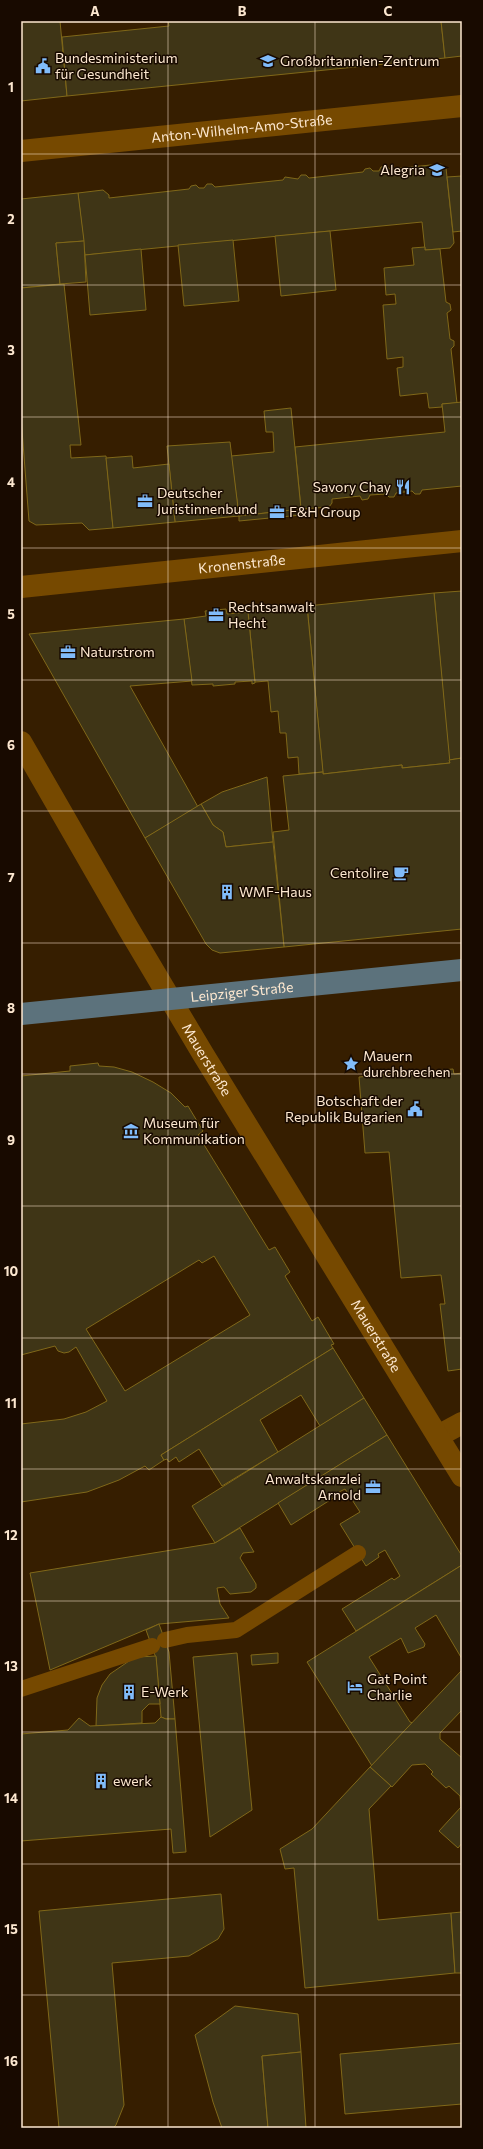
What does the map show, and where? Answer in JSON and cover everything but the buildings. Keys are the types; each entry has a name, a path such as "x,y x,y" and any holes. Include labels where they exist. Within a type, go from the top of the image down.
{"main road":[{"name":"Leipziger Straße","path":"21,1014 462,970"}],"street":[{"name":"Anton-Wilhelm-Amo-Straße","path":"21,151 462,106"},
{"name":"Kronenstraße","path":"21,587 462,541"},
{"name":"Mauerstraße","path":"21,742 171,999 462,1476"},
{"path":"438,1436 462,1424"}],"lane":[{"path":"21,1690 158,1643 186,1635 236,1630 358,1554"}],"place":[{"name":"Großbritannien-Zentrum","path":"268,61"},
{"name":"Bundesministerium für Gesundheit","path":"43,66"},
{"name":"Alegria","path":"437,170"},
{"name":"Savory Chay","path":"403,487"},
{"name":"Deutscher Juristinnenbund","path":"145,501"},
{"name":"F&H Group","path":"277,512"},
{"name":"Rechtsanwalt Hecht","path":"216,615"},
{"name":"Naturstrom","path":"68,652"},
{"name":"Centolire","path":"401,873"},
{"name":"WMF-Haus","path":"227,892"},
{"name":"Mauern durchbrechen","path":"351,1064"},
{"name":"Botschaft der Republik Bulgarien","path":"415,1109"},
{"name":"Museum für Kommunikation","path":"131,1131"},
{"name":"Anwaltskanzlei Arnold","path":"373,1487"},
{"name":"Gat Point Charlie","path":"355,1687"},
{"name":"E-Werk","path":"129,1692"},
{"name":"ewerk","path":"101,1781"}]}
